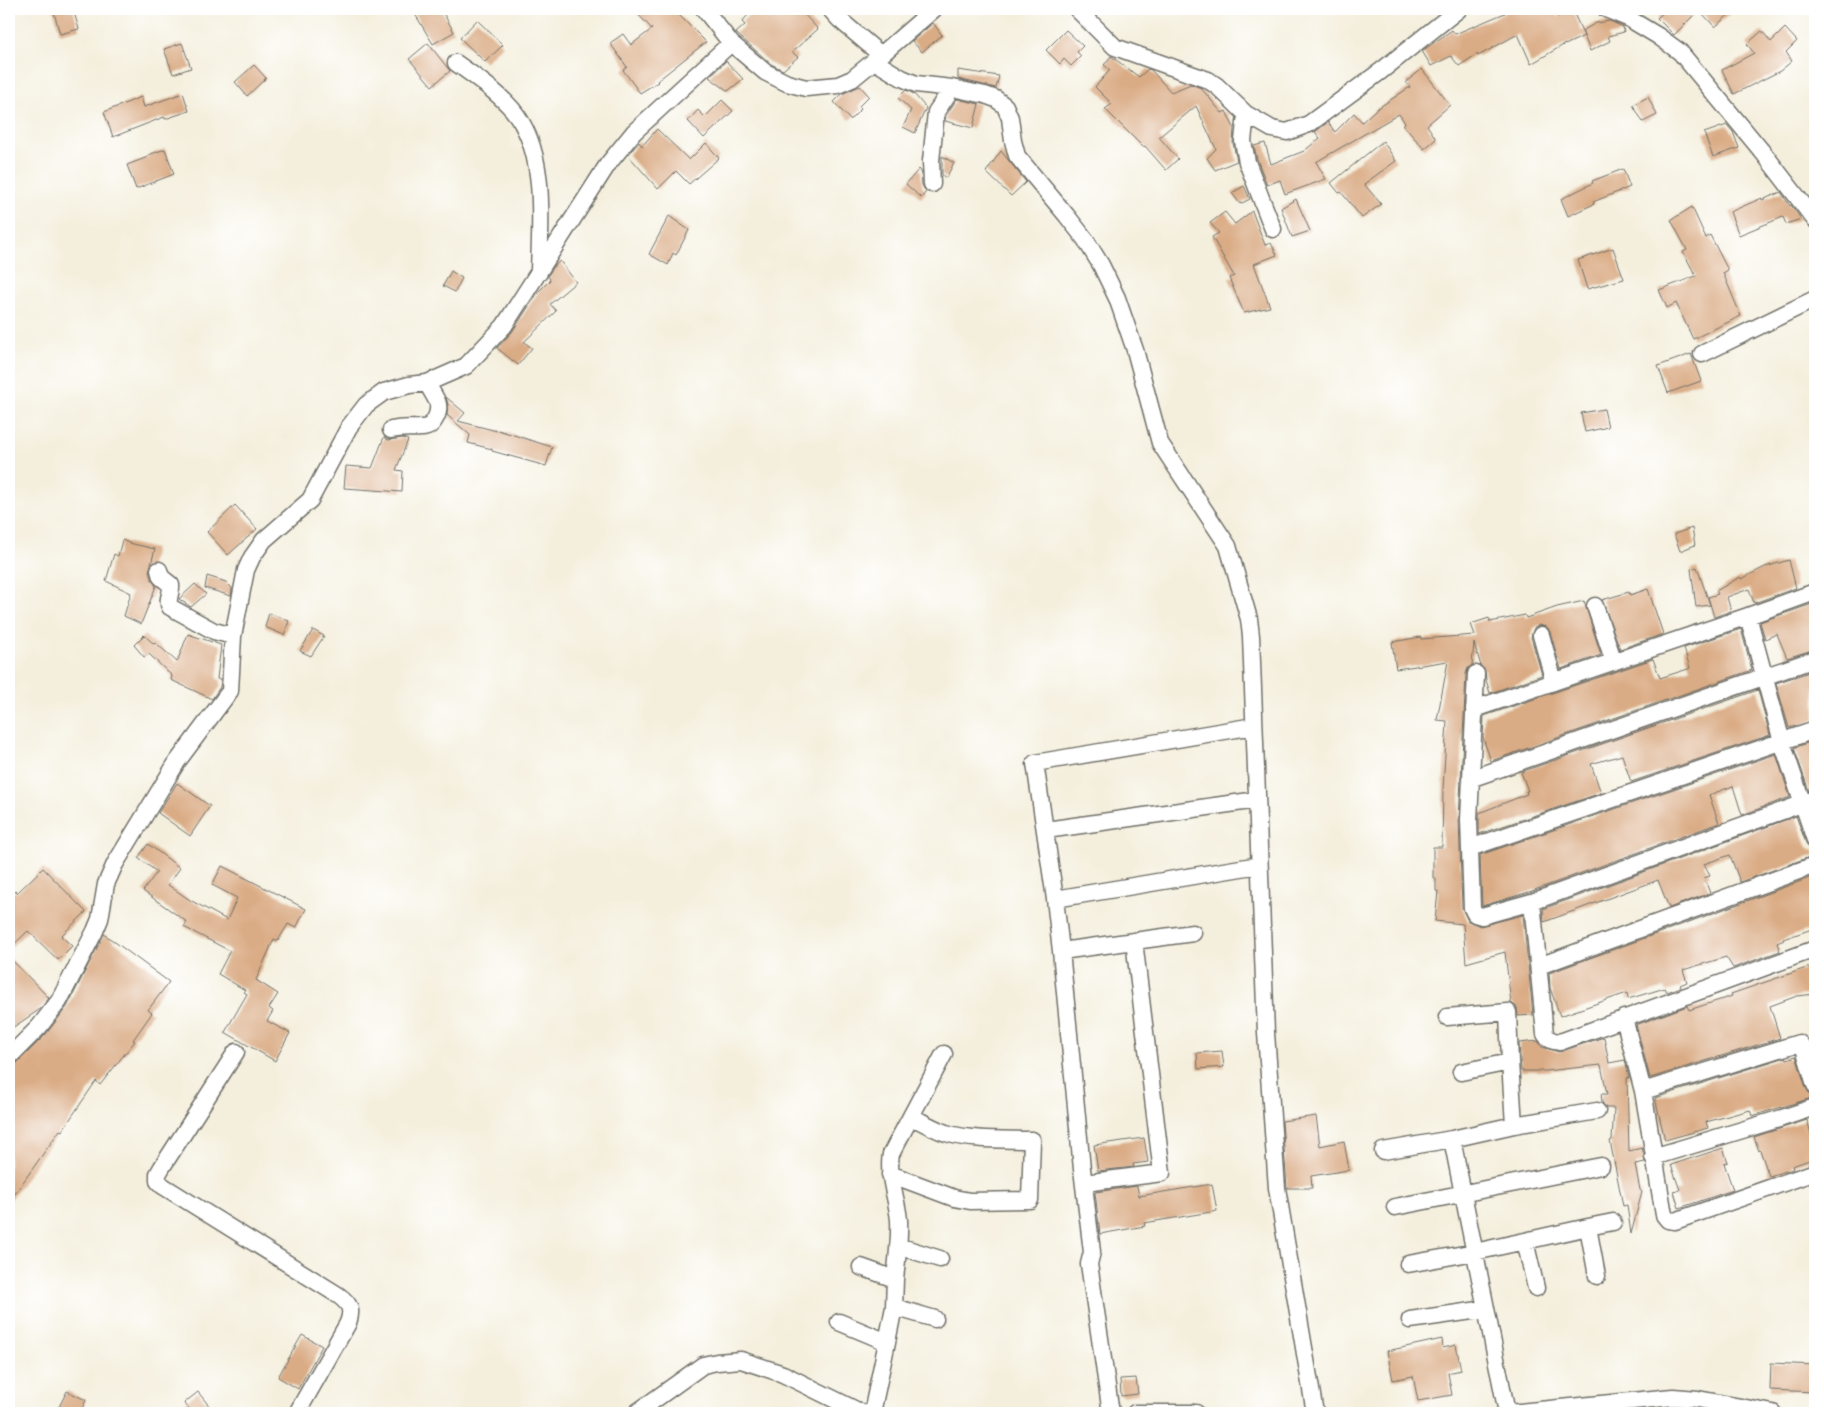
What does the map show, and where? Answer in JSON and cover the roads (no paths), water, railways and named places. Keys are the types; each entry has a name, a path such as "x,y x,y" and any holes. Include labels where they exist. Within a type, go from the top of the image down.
{"street":[{"path":"704,9 732,43 765,72 787,83 806,88 838,85 852,79 934,9"},
{"path":"830,9 878,58 902,78 916,84 952,88 985,95 996,99 1005,106 1010,118 1017,156 1068,216 1101,265 1116,298 1135,350 1160,442 1228,546 1249,619 1266,1034 1277,1188 1315,1413"},
{"path":"1077,9 1115,47 1208,80 1217,86 1246,114 1272,129 1287,132 1309,124 1381,71 1459,9"},
{"path":"1606,9 1628,18 1680,52 1765,155 1815,220"},
{"path":"9,1057 39,1027 58,1001 100,919 106,884 115,864 177,762 230,692 233,636 246,570 252,556 264,540 310,500 349,427 366,405 384,392 409,385 428,383 466,366 504,326 608,164 634,132 732,43"},
{"path":"456,62 492,89 513,111 528,136 536,166 540,197 539,273"},
{"path":"932,184 931,161 936,112 952,88"},
{"path":"1246,114 1243,141 1247,162 1273,229"},
{"path":"1702,354 1815,299"},
{"path":"390,430 403,427 424,428 433,423 437,414 438,403 428,383"},
{"path":"158,570 161,577 171,585 168,601 170,607 214,631 233,636"},
{"path":"1474,709 1815,592"},
{"path":"1594,606 1614,662"},
{"path":"1748,616 1782,742 1810,801 1815,840"},
{"path":"1540,634 1554,682"},
{"path":"1470,779 1815,659"},
{"path":"1476,674 1470,779 1472,908 1475,914 1482,916 1532,902 1810,801"},
{"path":"1111,1413 1089,1264 1092,1252 1062,951 1035,763 1254,726"},
{"path":"1470,848 1815,730"},
{"path":"1046,830 1257,800"},
{"path":"1055,899 1259,865"},
{"path":"1538,966 1815,865"},
{"path":"1532,902 1545,1034 1549,1040 1560,1042 1815,949"},
{"path":"1062,951 1193,933"},
{"path":"1084,1183 1162,1173 1134,940"},
{"path":"1447,1017 1508,1012 1514,1125"},
{"path":"1624,1018 1642,1091 1664,1215 1668,1220 1675,1221 1815,1172"},
{"path":"1642,1091 1799,1043 1804,1048 1815,1085"},
{"path":"236,1052 162,1167 158,1174 158,1181 163,1186 338,1295 351,1308 348,1323 298,1413"},
{"path":"872,1413 894,1307 899,1221 890,1174 890,1154 944,1054"},
{"path":"1461,1072 1510,1062"},
{"path":"1653,1157 1782,1118 1815,1106"},
{"path":"1383,1151 1597,1111"},
{"path":"890,1174 962,1200 1030,1200 1032,1140 982,1139 946,1133 911,1116"},
{"path":"1452,1139 1508,1413 1673,1396 1773,1413"},
{"path":"1395,1206 1601,1166"},
{"path":"1408,1264 1475,1252 1613,1222"},
{"path":"1588,1227 1597,1276"},
{"path":"1525,1241 1536,1288"},
{"path":"898,1246 940,1259"},
{"path":"1092,1252 1100,1262 1121,1413"},
{"path":"862,1267 895,1279"},
{"path":"894,1307 935,1319"},
{"path":"1410,1320 1486,1309"},
{"path":"839,1322 887,1342"},
{"path":"636,1413 703,1365 741,1360 783,1374 862,1413"},
{"path":"1135,1413 1196,1413"}]}
